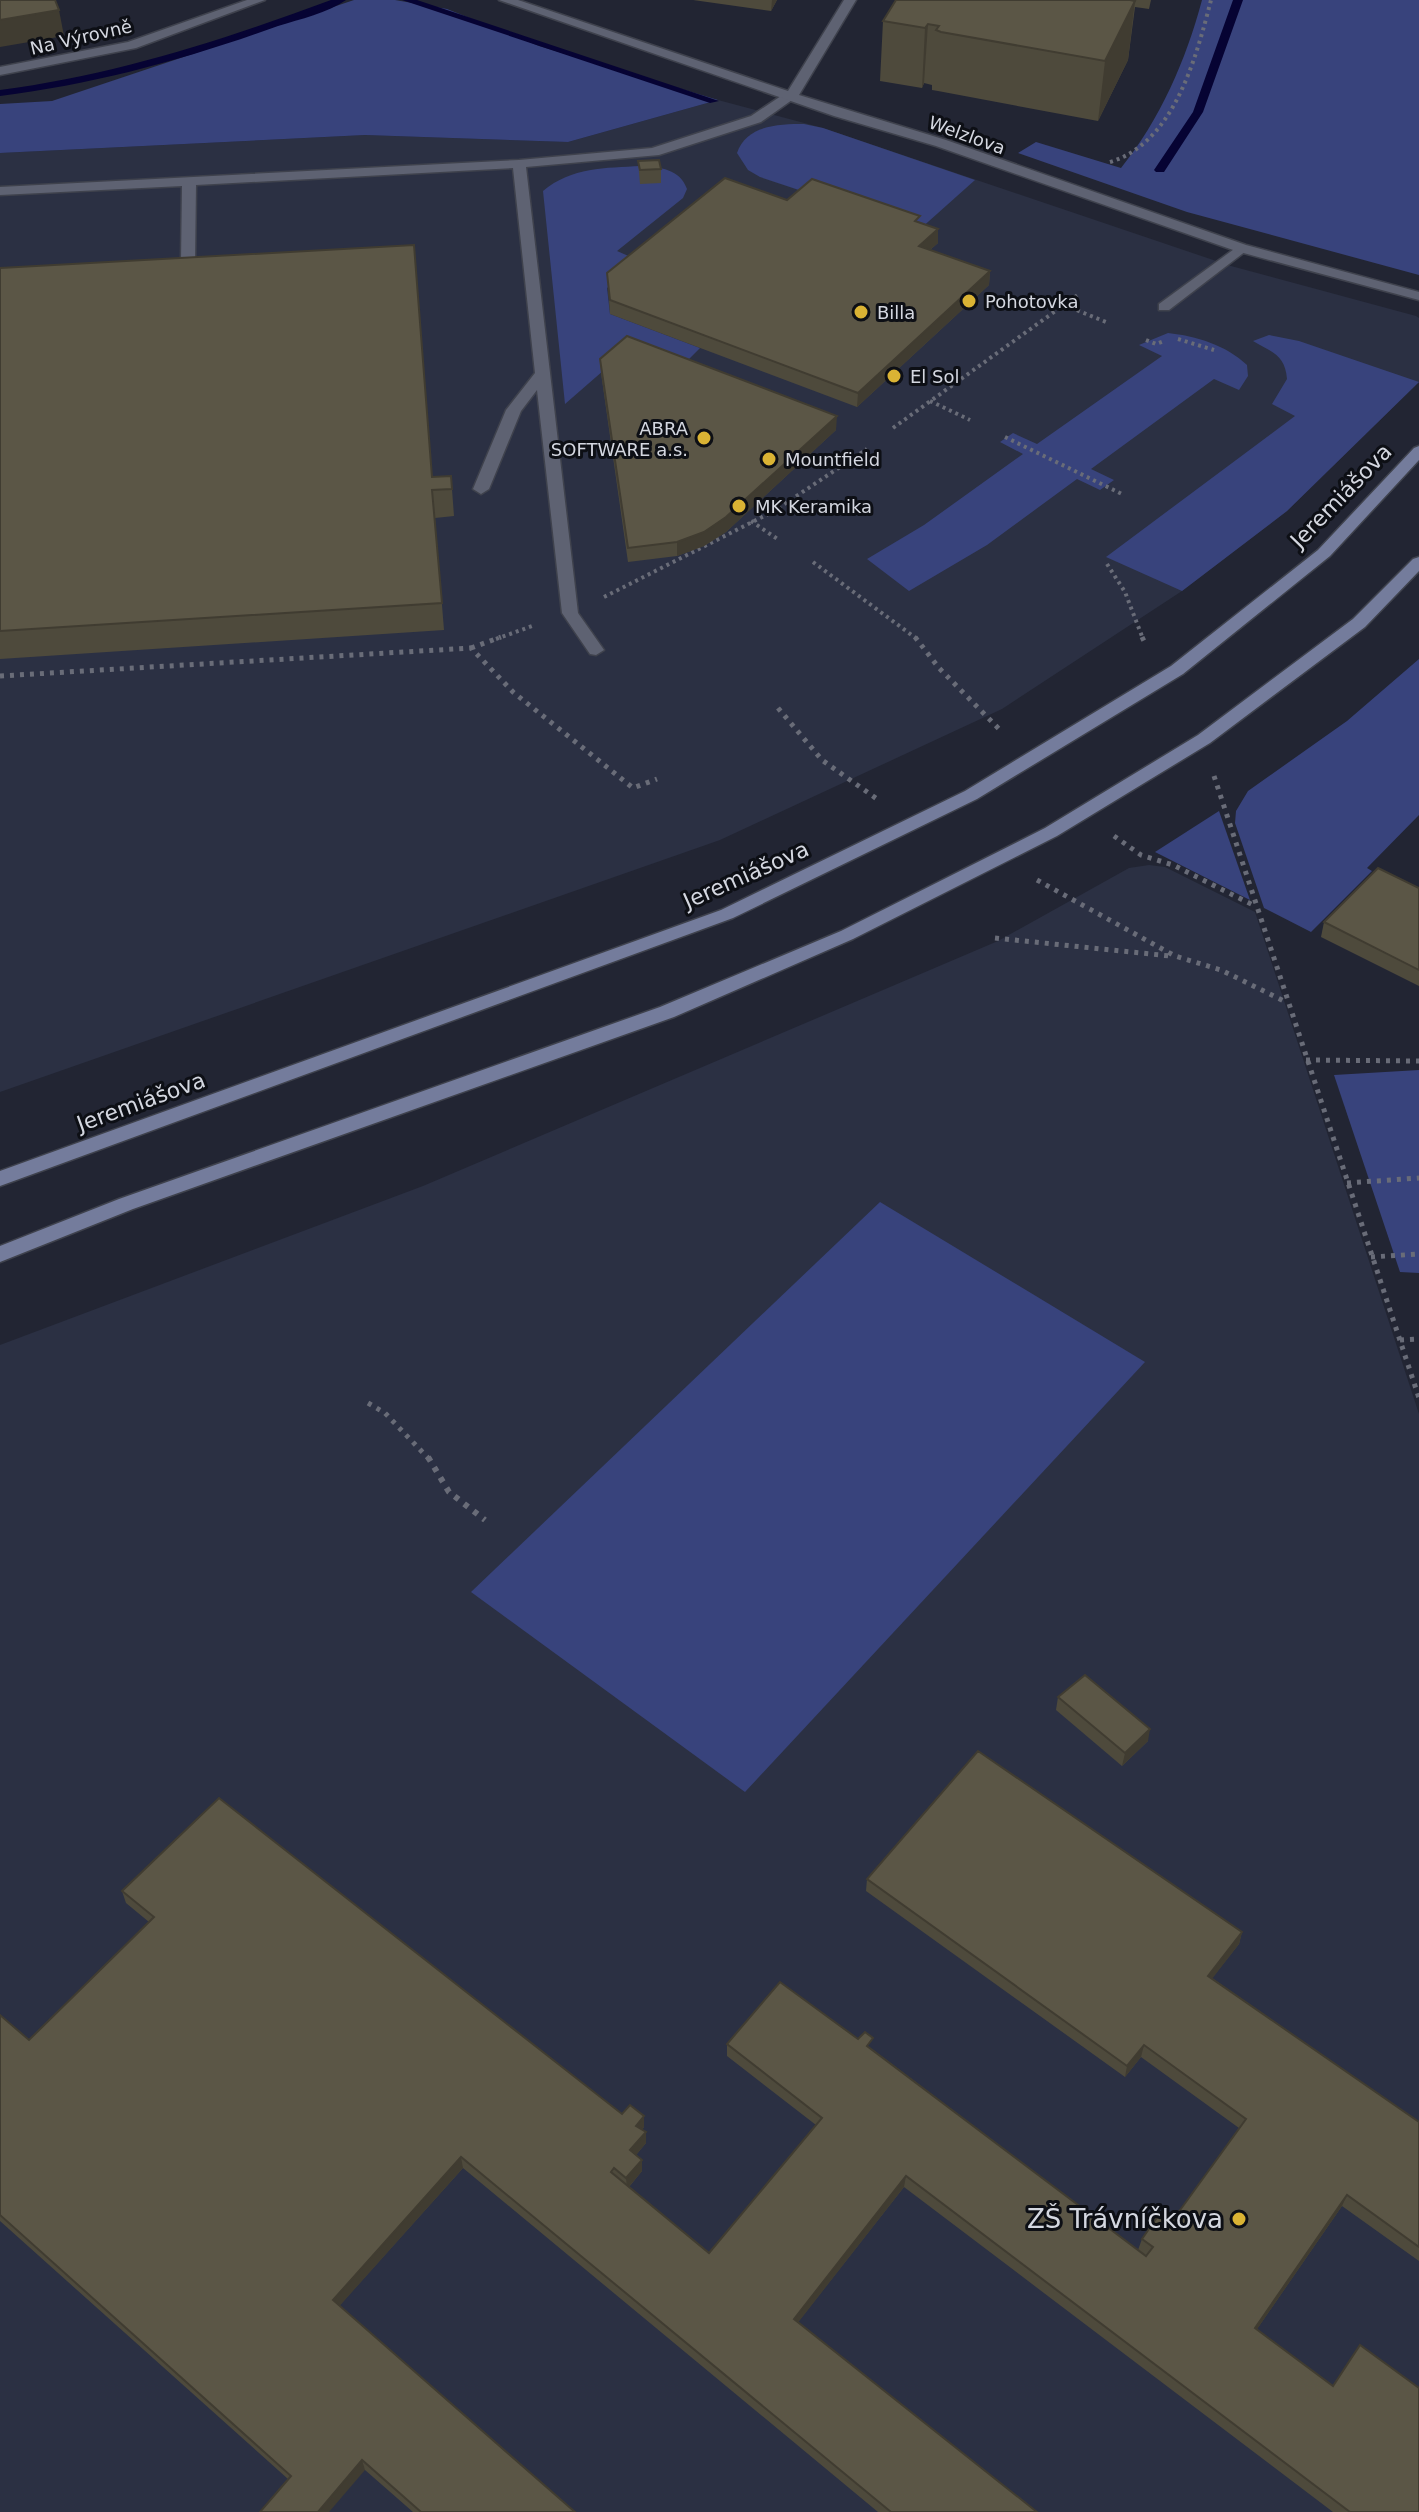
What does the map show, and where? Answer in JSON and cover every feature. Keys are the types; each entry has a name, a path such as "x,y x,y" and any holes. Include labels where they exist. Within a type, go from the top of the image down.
{"main road":[{"name":"Jeremiášova","path":"0,1179 727,914 971,795 1177,670 1324,553 1419,451"},
{"path":"0,1254 126,1204 667,1012 847,935 1051,832 1204,739 1359,623 1419,562"}],"street":[{"name":"Na Výrovně","path":"0,71 131,45 259,0"},
{"name":"Welzlova","path":"505,0 1241,248 1419,296"},
{"path":"0,191 519,164 654,152 756,119 792,95 850,0"},
{"path":"519,164 570,613 596,650"},
{"path":"188,262 189,181"},
{"path":"1164,307 1241,248"},
{"path":"481,489 514,410 543,373"}],"path":[{"path":"1110,162 1128,157 1147,143 1172,102 1199,43 1211,0"},
{"path":"893,428 1079,294"},
{"path":"1063,305 1106,322"},
{"path":"1146,340 1156,344 1177,339 1214,350"},
{"path":"930,401 970,420"},
{"path":"1005,437 1124,495"},
{"path":"0,676 471,648 570,613 683,559 842,469 867,449"},
{"path":"751,521 779,540"},
{"path":"813,562 913,634 939,668 1002,732"},
{"path":"1107,564 1126,589 1132,615 1144,641"},
{"path":"471,648 513,692 633,788 657,779"},
{"path":"778,708 801,741 849,784 877,799"},
{"path":"1212,771 1225,802 1256,907 1419,1398"},
{"path":"1111,835 1141,855 1173,865 1256,907"},
{"path":"1036,879 1175,956"},
{"path":"995,938 1175,956 1221,970 1287,1002"},
{"path":"1306,1060 1419,1061"},
{"path":"1347,1183 1419,1178"},
{"path":"1371,1257 1419,1254"},
{"path":"1400,1340 1419,1339"},
{"path":"368,1403 385,1413 425,1453 449,1492 485,1520"}],"shaded area":[{"path":"354,0 395,0 447,9 539,46 718,100 568,142 365,135 0,153 0,104 52,101"},
{"path":"1202,0 1419,0 1419,275 1187,212 1018,153 1036,142 1121,168 1160,110 1188,45"},
{"path":"718,100 823,128 1231,266 1416,316 1419,318 1419,382 1287,511 1182,591 1002,709 720,840 0,1092 0,153 365,135 568,142"},
{"path":"804,124 975,180 919,230 760,177 748,170 737,153 748,137 764,128"},
{"path":"641,166 662,168 674,173 687,189 683,198 617,251 640,261 607,288 610,314 700,348 689,359 627,350 565,404 543,191 577,173"},
{"path":"1168,333 1210,343 1239,358 1247,365 1248,376 1239,390 1214,379 1091,469 1114,480 1100,490 1077,479 987,545 909,591 867,559 924,525 1023,454 1000,442 1013,433 1037,444 1162,356 1139,345"},
{"path":"1269,335 1299,341 1419,382 1287,511 1182,591 1106,557 1295,416 1272,404 1287,379 1286,371 1276,355 1253,341"},
{"path":"1419,659 1419,815 1367,868 1372,871 1311,932 1264,908 1235,823 1236,811 1248,791 1347,721"},
{"path":"1219,811 1250,900 1155,852"},
{"path":"1149,865 1165,867 1255,912 1419,1414 1419,2512 0,2512 0,1345 423,1186 998,941 1129,868"},
{"path":"1419,1070 1419,1273 1400,1272 1334,1075"},
{"path":"880,1202 1145,1362 745,1792 471,1592"}],"building":[{"path":"0,0 55,0 59,10 0,20"},
{"path":"896,0 1135,1 1105,61 941,32 936,30 939,26 928,24 925,28 883,21"},
{"path":"659,160 661,169 640,170 638,161"},
{"path":"725,178 787,200 812,179 920,216 915,221 938,229 919,246 990,271 858,393 610,300 607,273"},
{"path":"414,245 432,477 451,476 452,489 432,490 442,603 0,631 0,268"},
{"path":"627,336 837,416 726,517 704,532 677,542 628,548 600,359"},
{"path":"1378,868 1419,888 1419,970 1324,922"},
{"path":"1085,1675 1150,1729 1125,1753 1058,1697"},
{"path":"978,1751 1242,1932 1208,1976 1419,2122 1419,2247 1347,2195 1255,2328 1333,2386 1360,2345 1419,2388 1419,2512 1350,2512 906,2176 794,2319 1037,2512 891,2512 461,2157 333,2300 575,2512 421,2512 362,2460 318,2512 260,2512 291,2476 0,2215 0,2015 29,2040 154,1917 122,1891 219,1798 622,2114 630,2105 644,2116 636,2126 646,2132 630,2150 642,2160 626,2178 614,2168 611,2172 709,2253 822,2118 727,2044 780,1982 858,2039 865,2032 873,2038 867,2046 1146,2256 1153,2247 1142,2239 1158,2216 1170,2224 1246,2119 1144,2045 1127,2066 867,1879"}],"waterway":[{"path":"0,93 130,69 215,44 341,0"},
{"path":"407,0 714,101"},
{"path":"1160,170 1198,112 1238,0"}],"place":[{"name":"Pohotovka","path":"969,301"},
{"name":"Billa","path":"861,312"},
{"name":"El Sol","path":"894,376"},
{"name":"ABRA SOFTWARE a.s.","path":"704,438"},
{"name":"Mountfield","path":"769,459"},
{"name":"MK Keramika","path":"739,506"},
{"name":"ZŠ Trávníčkova","path":"1239,2219"}]}
